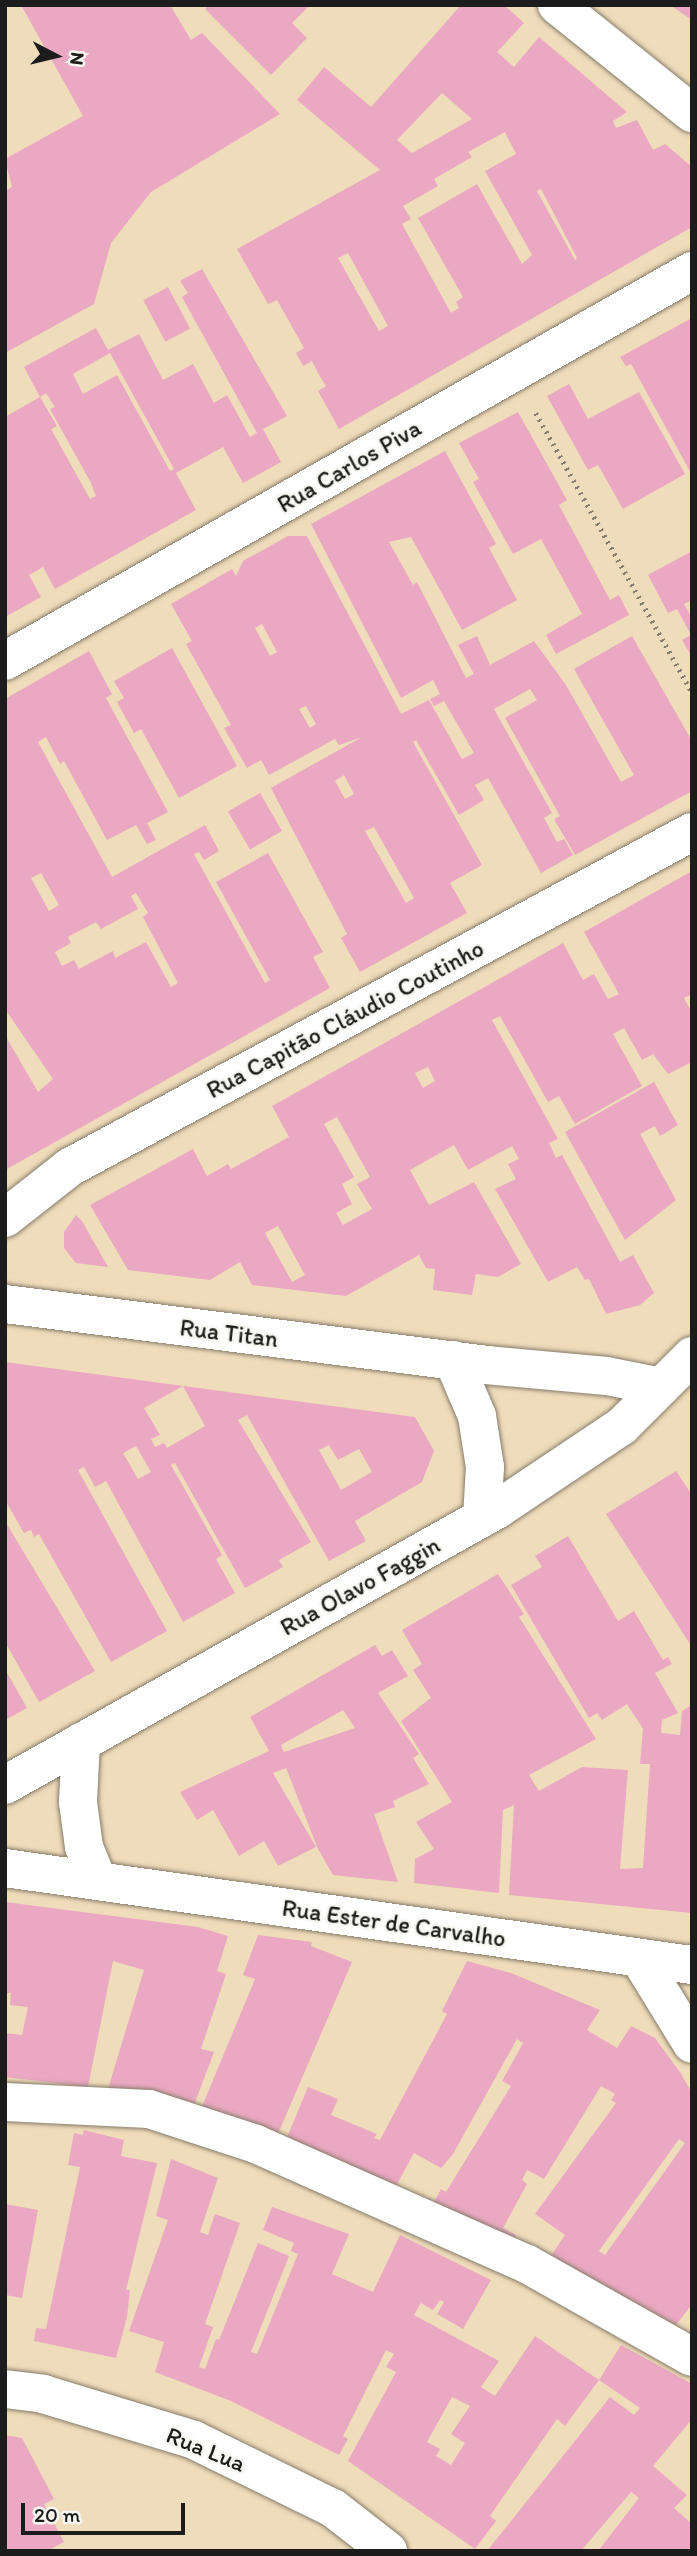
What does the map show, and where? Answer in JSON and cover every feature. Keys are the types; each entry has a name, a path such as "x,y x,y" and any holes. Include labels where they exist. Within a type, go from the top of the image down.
{"street":[{"path":"557,5 692,113"},
{"name":"Rua Carlos Piva","path":"5,661 692,271"},
{"name":"Rua Capitão Cláudio Coutinho","path":"5,1218 71,1167 692,832"},
{"name":"Rua Titan","path":"5,1304 453,1360 607,1376 661,1387"},
{"name":"Rua Olavo Faggin","path":"5,1785 482,1518 622,1426 692,1356"},
{"path":"453,1360 478,1416 485,1467 482,1518"},
{"path":"80,1742 78,1802 84,1847 97,1880"},
{"name":"Rua Ester de Carvalho","path":"5,1868 641,1961 692,1965"},
{"path":"641,1961 692,2044"},
{"path":"5,2102 149,2109 256,2144 527,2264 692,2357"},
{"name":"Rua Lua","path":"5,2389 43,2394 194,2440 333,2508 388,2551"}],"path":[{"path":"513,373 692,692"}],"building":[{"path":"21,5 170,5 191,40 202,33 280,114 151,192 111,243 94,304 5,353 5,191 12,187 5,159 83,116"},
{"path":"209,5 310,5 292,23 307,38 271,75 205,9"},
{"path":"461,5 504,5 524,23 497,52 514,67 539,37 627,112 613,121 616,128 637,120 653,150 665,144 692,167 692,227 339,429 318,391 326,386 312,361 303,366 296,353 304,348 277,300 268,304 237,249 380,170 297,100 324,67 371,107","holes":["442,93 472,119 412,153 397,140","505,132 516,154 485,171 532,255 522,264 477,184 418,218 463,297 456,302 459,308 451,313 402,224 411,219 403,206 438,186 434,179 472,157 468,152","541,189 577,258 575,260 537,191","348,253 388,326 379,331 338,258"]},
{"path":"670,5 692,5 692,20"},
{"path":"202,269 287,416 263,429 281,462 243,483 223,447 176,473 196,510 55,589 43,567 29,575 41,597 5,617 5,417 40,397 24,367 96,328 108,350 139,334 163,380 193,364 214,403 227,395 250,437 257,433 182,297 188,293 180,281","holes":["110,353 174,469 170,471 117,375 83,394 73,374","46,393 55,407 50,409 91,483 96,496 90,499 51,429 57,426 40,397"]},
{"path":"168,287 190,328 165,342 143,300"},
{"path":"692,318 692,475 631,364 626,366 620,357"},
{"path":"569,384 588,419 639,392 685,474 623,509 598,465 588,470 547,396"},
{"path":"518,412 567,500 559,505 610,600 619,595 629,615 556,654 546,635 582,614 541,539 513,554 473,482 479,479 459,443"},
{"path":"445,451 496,544 489,548 517,600 462,630 411,537 389,542 413,585 417,582 466,678 474,674 458,645 477,636 490,665 534,641 566,685 621,782 634,775 574,669 632,636 692,741 692,791 575,855 554,819 560,816 505,718 537,700 530,689 494,709 552,813 544,818 557,842 564,839 573,855 541,873 488,778 475,785 484,800 459,815 416,740 413,742 482,865 450,883 467,913 360,972 341,938 347,934 271,788 362,737 339,745 335,739 269,775 261,760 247,768 224,728 231,725 186,644 192,641 171,604 232,569 236,576 243,561 288,536 307,536 401,714 429,700 462,759 474,753 444,701 434,706 430,699 440,694 433,680 401,698 311,524","holes":["262,624 277,652 270,656 255,628","306,706 316,724 310,728 299,709","344,775 354,794 345,799 335,781","374,827 414,898 406,903 365,831"]},
{"path":"692,551 692,600 684,604 692,618 692,657 682,640 691,635 677,609 668,613 648,575"},
{"path":"172,648 237,766 179,798 141,729 134,733 117,702 124,698 114,681"},
{"path":"89,651 112,694 106,698 168,812 147,823 156,840 147,844 136,825 107,840 64,761 60,764 46,737 38,742 112,877 205,825 219,851 204,860 199,852 194,854 265,983 270,980 216,882 268,853 323,952 313,957 330,988 5,1170 5,1035 38,1092 53,1079 5,1009 5,699","holes":["41,873 59,905 49,911 31,878","136,893 148,913 143,917 178,983 171,987 146,942 115,958 113,951 79,969 74,960 62,966 55,952 71,943 68,937 96,922 101,929 138,909 131,896"]},
{"path":"260,793 282,831 250,850 228,812"},
{"path":"692,871 692,994 684,998 692,1013 692,1062 668,1074 653,1054 642,1060 624,1028 613,1034 642,1086 575,1124 559,1096 548,1102 500,1016 492,1020 558,1139 549,1143 556,1158 562,1155 620,1262 633,1255 654,1293 640,1305 606,1314 589,1279 585,1280 577,1267 548,1282 495,1189 516,1179 508,1164 519,1159 512,1146 468,1170 454,1145 410,1170 429,1205 474,1182 521,1264 498,1277 476,1274 472,1295 433,1290 435,1269 426,1268 419,1255 346,1296 252,1285 240,1262 210,1280 128,1270 90,1205 193,1149 207,1176 228,1164 231,1169 289,1137 272,1106 563,943 583,980 594,974 608,999 619,994 584,932","holes":["428,1067 435,1081 423,1088 415,1073","337,1117 370,1177 357,1184 372,1209 343,1225 336,1213 352,1204 342,1184 354,1177 324,1124","278,1226 305,1275 292,1282 265,1233"]},
{"path":"654,1082 678,1125 660,1136 655,1126 640,1134 676,1200 625,1240 565,1132"},
{"path":"76,1215 108,1267 76,1263 64,1248 64,1232"},
{"path":"5,1362 415,1417 434,1451 422,1482 355,1521 366,1541 329,1561 247,1415 238,1420 311,1542 279,1560 283,1567 245,1588 175,1463 171,1465 222,1555 216,1559 235,1593 183,1622 106,1481 95,1487 84,1467 78,1470 167,1631 111,1662 39,1534 34,1537 31,1530 24,1533 5,1500","holes":["183,1386 205,1426 167,1448 164,1443 155,1447 151,1439 160,1435 144,1408","329,1445 338,1460 359,1449 372,1472 341,1490 319,1450","136,1446 151,1472 138,1479 123,1453"]},
{"path":"676,1471 692,1495 692,1647 606,1514"},
{"path":"5,1521 95,1671 39,1702 5,1642"},
{"path":"568,1536 618,1621 634,1611 663,1660 668,1657 672,1664 655,1673 678,1713 662,1720 661,1733 680,1735 682,1711 692,1705 692,1913 509,1895 514,1805 503,1810 499,1893 414,1883 415,1859 434,1849 416,1822 452,1802 401,1721 431,1698 413,1670 422,1664 402,1630 498,1574 524,1614 519,1617 596,1739 529,1775 539,1791 582,1767 628,1770 620,1869 643,1868 650,1764 640,1764 643,1729 627,1704 602,1720 597,1713 589,1718 511,1585 542,1567 535,1556"},
{"path":"375,1645 382,1656 392,1650 408,1676 378,1693 419,1754 413,1758 429,1784 393,1801 395,1807 374,1814 398,1882 333,1875 318,1849 286,1768 273,1773 316,1847 278,1866 264,1841 239,1856 213,1810 197,1820 180,1792 269,1751 250,1717","holes":["343,1710 355,1728 284,1752 281,1745"]},
{"path":"5,1669 27,1708 5,1720"},
{"path":"5,1902 198,1927 228,1936 217,1971 226,1974 201,2049 214,2052 194,2105 201,2109 255,1979 243,1975 258,1935 312,1942 311,1946 352,1962 271,2150 108,2089 144,1970 113,1961 88,2087 5,2077 5,2033 22,2035 28,2007 10,2005 11,1993 5,1993"},
{"path":"467,1961 511,1973 600,2010 587,2030 617,2048 631,2026 655,2038 692,2093 692,2304 676,2325 548,2260 565,2235 535,2214 616,2103 611,2100 615,2094 601,2086 544,2179 527,2170 522,2180 527,2184 503,2228 516,2235 507,2248 430,2210 441,2189 446,2192 511,2086 502,2081 523,2043 517,2039 453,2154 441,2168 414,2153 390,2197 280,2154 308,2087 338,2099 331,2115 377,2134 374,2138 380,2140 447,2014 442,2011","holes":["679,2139 685,2143 605,2255 599,2251"]},
{"path":"84,2130 124,2140 121,2156 157,2163 126,2290 130,2290 127,2317 116,2358 34,2341 36,2328 46,2329 80,2167 68,2165 74,2133 83,2135"},
{"path":"171,2159 218,2178 200,2232 208,2235 215,2214 240,2223 205,2324 213,2327 199,2367 205,2369 216,2339 219,2340 258,2243 289,2256 251,2352 257,2354 298,2254 291,2251 294,2243 263,2230 272,2207 349,2234 332,2274 373,2292 400,2235 491,2280 463,2329 437,2314 444,2302 440,2300 433,2310 421,2303 414,2315 499,2361 481,2387 495,2396 535,2336 599,2380 565,2426 557,2419 490,2516 496,2521 475,2549 348,2461 396,2372 386,2367 394,2354 386,2350 343,2436 348,2439 339,2455 231,2401 155,2372 164,2342 129,2331 168,2220 156,2216","holes":["452,2397 470,2406 451,2434 465,2443 451,2465 436,2456 440,2449 427,2442"]},
{"path":"5,2204 38,2210 22,2298 5,2295"},
{"path":"621,2345 692,2384 692,2419 653,2466 687,2495 674,2508 692,2524 692,2551 598,2551 639,2498 631,2492 581,2551 487,2551 610,2397 634,2415 640,2408 599,2380"},
{"path":"5,2435 22,2438 54,2499 44,2504 64,2542 47,2551 5,2551"}]}
